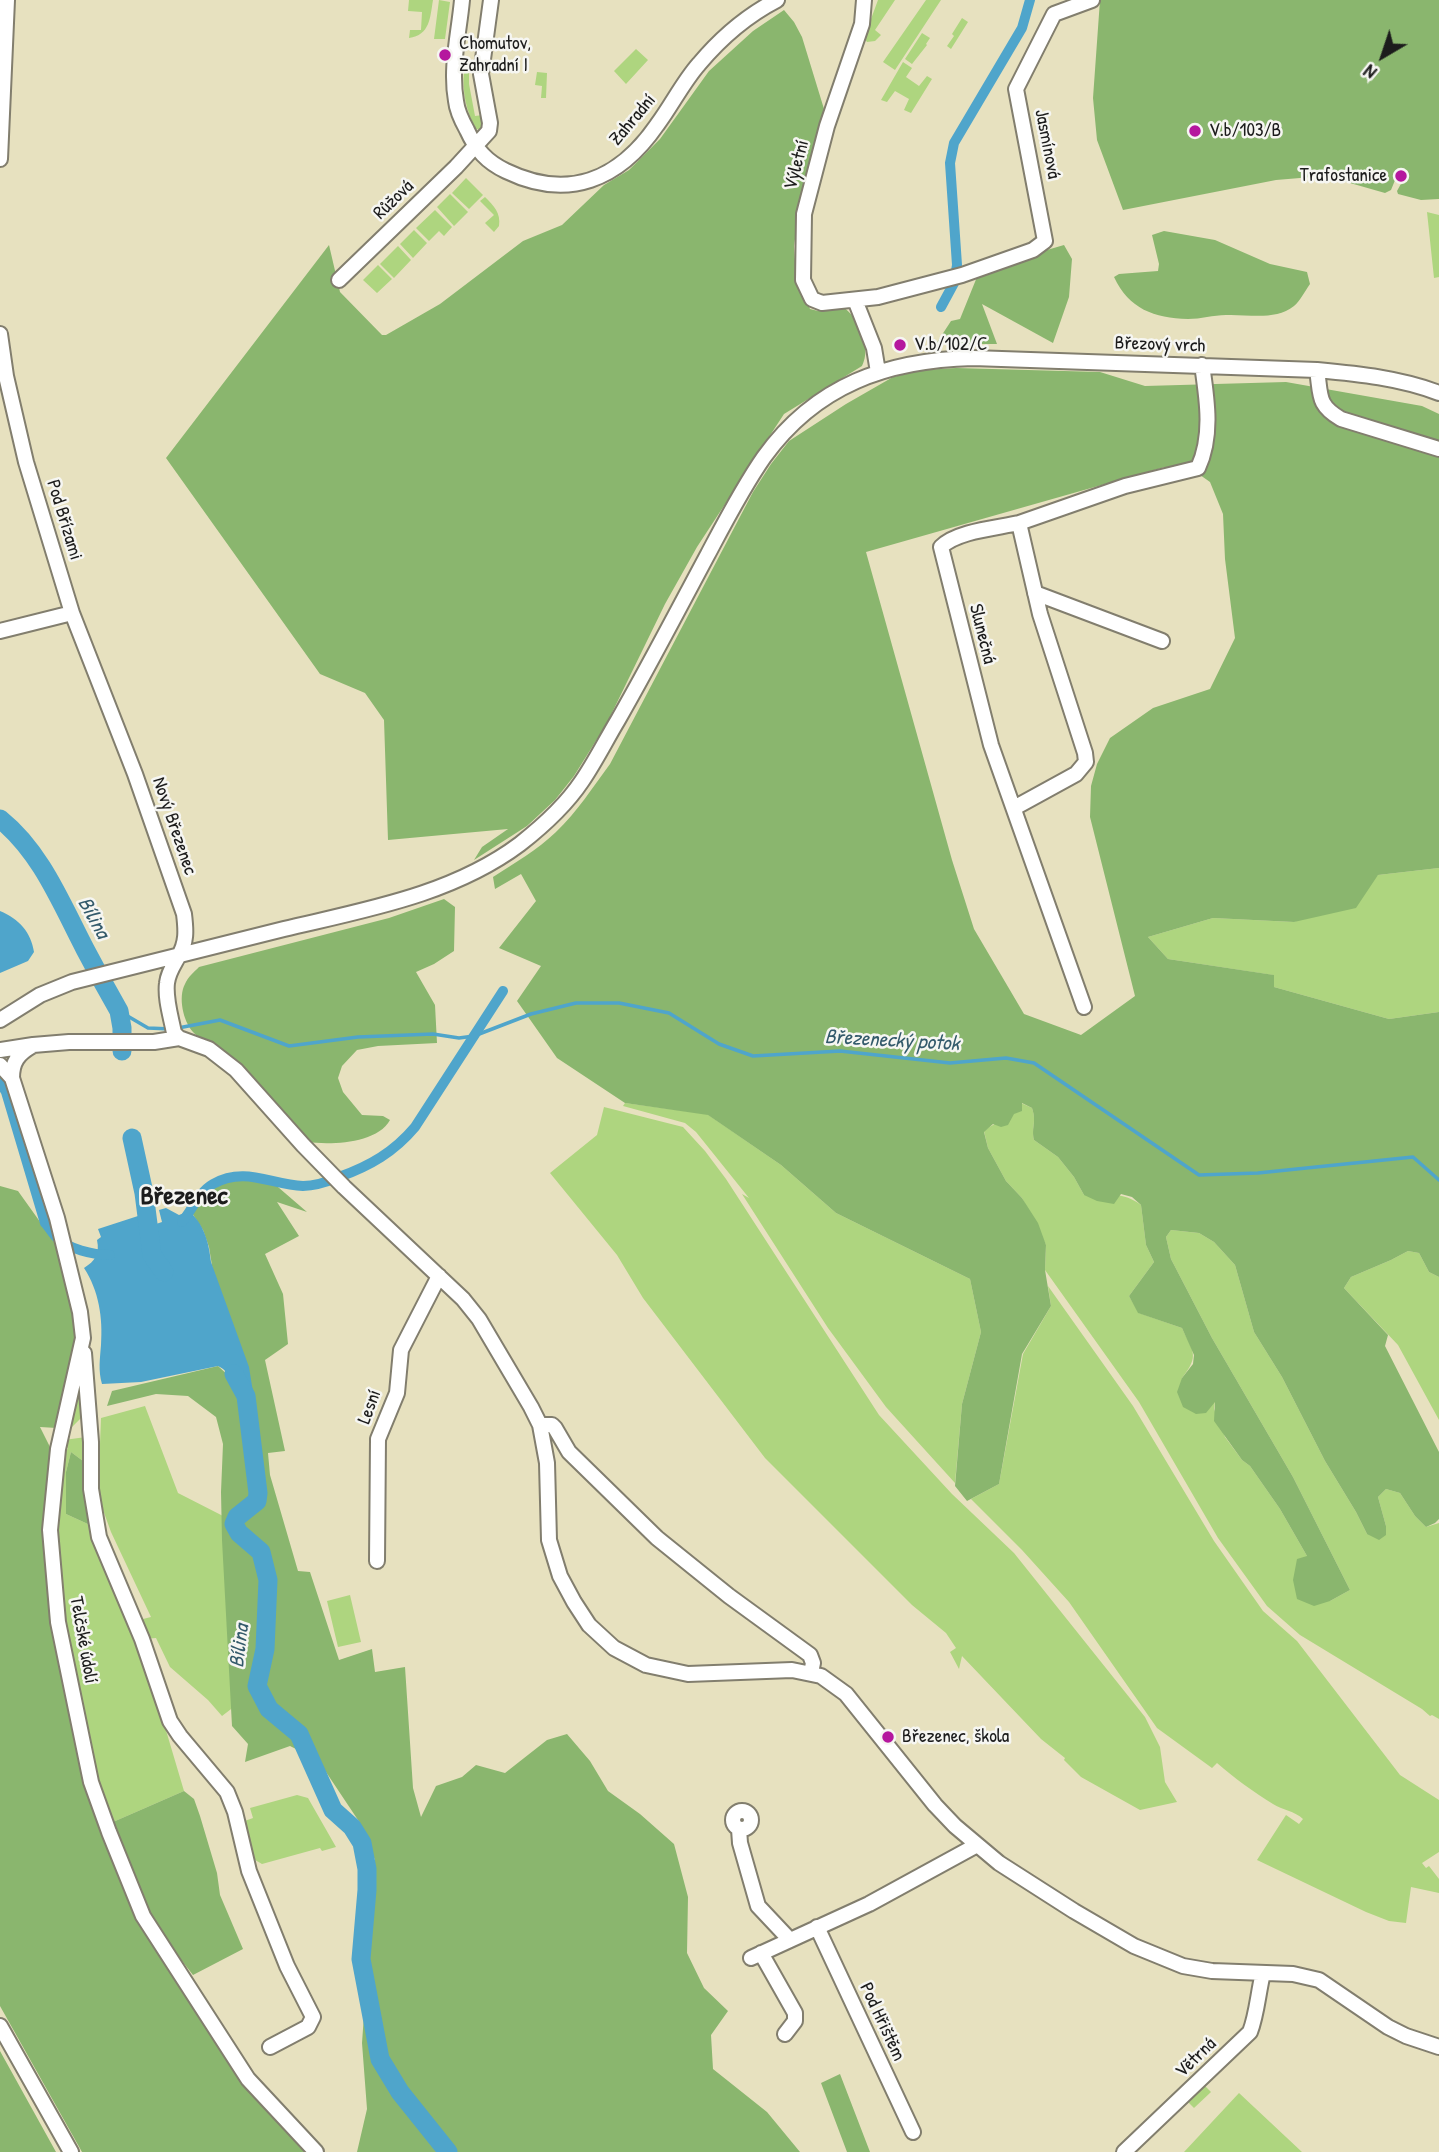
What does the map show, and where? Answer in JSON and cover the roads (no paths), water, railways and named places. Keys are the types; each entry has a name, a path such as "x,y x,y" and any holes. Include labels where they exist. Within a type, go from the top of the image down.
{"street":[{"path":"0,159 7,0"},
{"name":"Zahradní","path":"462,0 456,46 456,101 460,116 475,148 500,168 543,185 575,184 592,180 607,173 642,146 698,65 723,39 754,14 777,0"},
{"name":"Růžová","path":"339,280 475,148 491,128 481,74 491,0"},
{"name":"Výletní","path":"855,300 822,303 812,299 803,280 802,252 804,214 827,127 862,24 864,0"},
{"name":"Jasmínová","path":"855,300 878,297 962,275 1032,250 1045,241 1016,89 1054,14 1092,0"},
{"path":"855,300 873,348 878,372"},
{"name":"Pod Břízami","path":"0,334 6,376 26,462 72,613 111,711"},
{"name":"Březový vrch","path":"0,1020 40,995 72,982 427,891 468,876 521,843 549,819 582,781 762,459 790,426 827,396 878,372 899,365 944,359 1202,365 1317,370 1392,379 1439,393"},
{"name":"Slunečná","path":"1084,1006 991,744 941,547 965,535 1019,523 1125,486 1198,468 1203,456 1208,410 1202,365"},
{"path":"1317,370 1323,405 1330,412 1341,419 1439,449"},
{"path":"1014,808 1076,774 1086,762 1035,593 1019,523"},
{"path":"1035,593 1161,640"},
{"path":"0,631 72,613"},
{"name":"Nový Březenec","path":"111,711 184,914 185,940 167,985 175,1032"},
{"path":"0,1050 33,1045 154,1042 175,1032 209,1049 236,1070 326,1168 463,1299 479,1320 540,1425 547,1463 548,1526 552,1553 560,1576 574,1602 589,1625 604,1640 635,1660 672,1672 704,1675 792,1670 811,1673 830,1681 846,1694 935,1805 977,1846 1025,1881 1134,1946 1183,1966 1212,1971 1293,1974 1319,1980 1388,2027 1439,2047"},
{"path":"12,1078 15,1059 33,1045"},
{"path":"0,1065 12,1078"},
{"name":"Telčské údolí","path":"12,1078 61,1230 80,1311 83,1338 58,1449 50,1530 58,1622 91,1782 108,1832 143,1916 239,2067 257,2091 316,2152"},
{"name":"Lesní","path":"377,1560 378,1439 397,1393 401,1350 439,1276"},
{"path":"83,1338 92,1442 91,1489 99,1537 142,1639 170,1721 227,1792 235,1812 249,1871 287,1966 313,2017 308,2028 270,2047"},
{"path":"540,1425 552,1425 569,1452 657,1538 730,1597 807,1653 813,1663 811,1673"},
{"path":"61,1436 90,1428"},
{"path":"739,1829 740,1843 758,1906 790,1940"},
{"path":"785,2034 795,2021 794,2013 756,1955 869,1904 977,1846"},
{"name":"Pod Hřištěm","path":"817,1927 913,2132"},
{"name":"Větrná","path":"1124,2152 1250,2032 1263,1973"},
{"path":"0,2026 71,2152"}],"water":[{"path":"0,911 23,927 34,952 28,961 0,973"},
{"path":"166,1208 179,1215 189,1211 205,1234 211,1262 249,1367 253,1392 246,1396 238,1396 229,1376 218,1366 141,1382 102,1384 100,1315 93,1286 84,1268 94,1260 97,1253 97,1240 101,1237 98,1229 138,1216 146,1250 154,1249 151,1212 156,1224 162,1222 159,1210"}],"waterway":[{"path":"941,307 954,283 957,265 950,163 954,143 1022,28 1030,0"},
{"name":"Bílina","path":"0,819 39,863 119,1011 122,1051"},
{"path":"182,1222 204,1192 225,1179 247,1176 291,1185 312,1185 330,1181 361,1168 390,1151 415,1127 503,991"},
{"name":"Březenecký potok","path":"178,1028 220,1020 289,1046 358,1037 433,1034 459,1038 474,1036 531,1014 576,1003 619,1003 669,1013 719,1044 753,1056 840,1051 950,1063 1006,1058 1034,1063 1199,1175 1258,1173 1413,1157 1439,1180"},
{"name":"Březenecký potok","path":"119,1011 148,1028 171,1029"},
{"path":"0,1082 6,1092 45,1223 56,1237 67,1245 110,1255"},
{"name":"Bílina","path":"132,1138 144,1193 152,1255 164,1272"},
{"name":"Bílina","path":"234,1374 246,1396 258,1493 257,1501 237,1517 234,1524 239,1533 261,1552 268,1580 265,1649 257,1686 269,1709 299,1734 333,1810 352,1827 362,1843 367,1869 367,1890 361,1959 380,2059 400,2092 448,2152"}],"place":[{"name":"Chomutov, Zahradní I","path":"445,55"},
{"name":"V.b/103/B","path":"1195,131"},
{"name":"Trafostanice","path":"1401,176"},
{"name":"V.b/102/C","path":"900,345"},
{"name":"Březenec, škola","path":"888,1737"}],"district":[{"name":"Březenec","path":"184,1197"}]}
